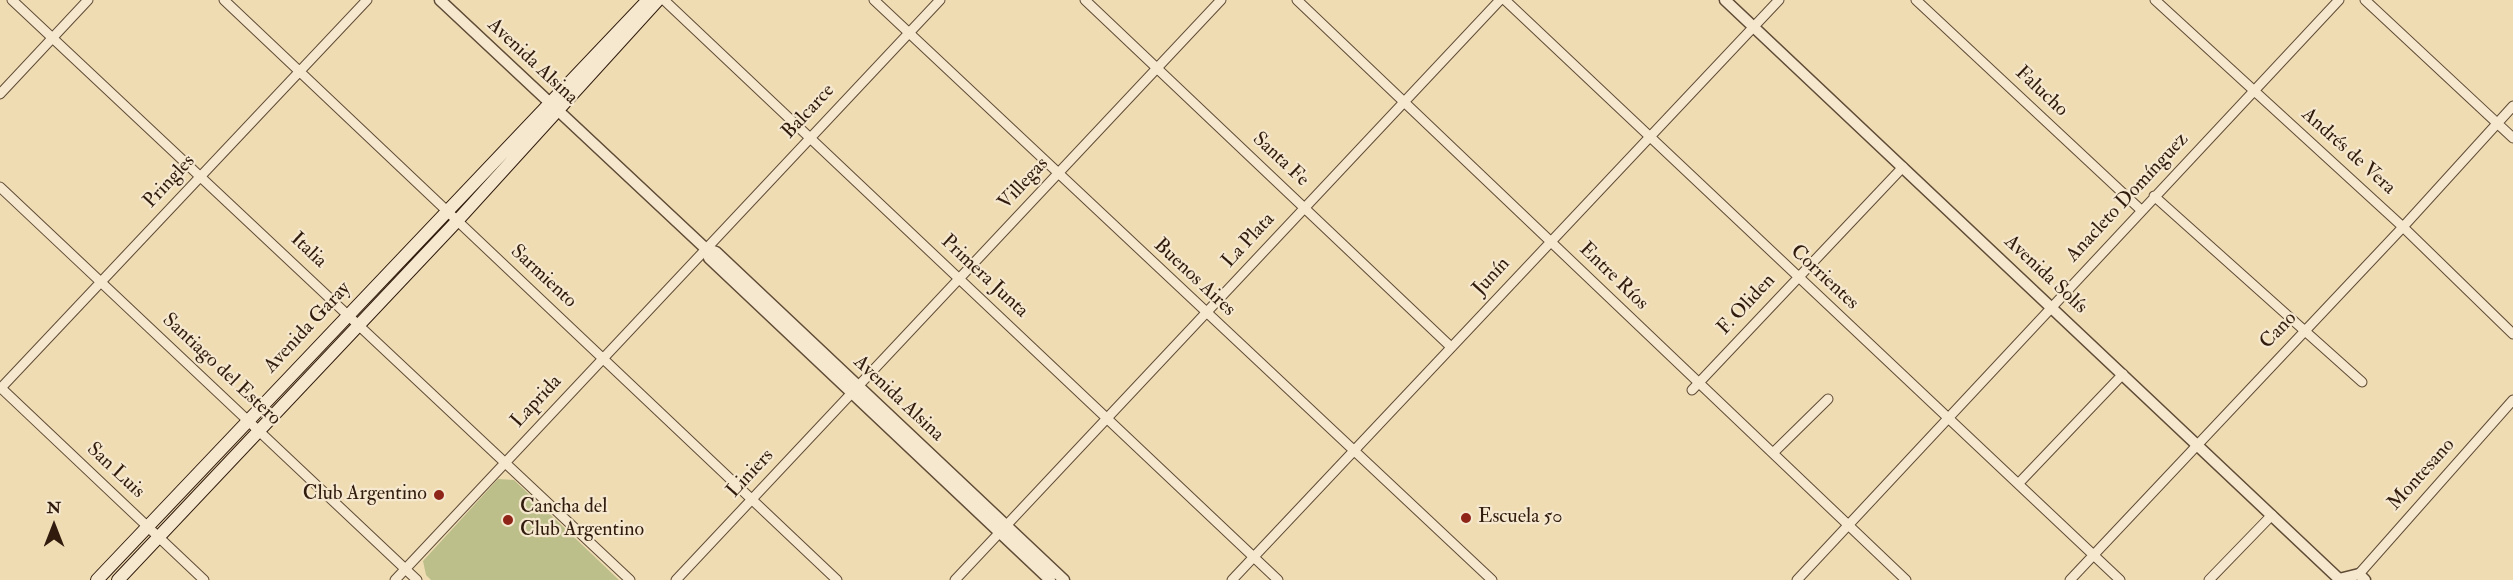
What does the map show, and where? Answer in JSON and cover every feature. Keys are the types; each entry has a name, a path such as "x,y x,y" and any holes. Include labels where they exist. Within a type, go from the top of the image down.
{"main road":[{"path":"554,107 648,0"},
{"path":"554,107 658,0"},
{"name":"Avenida Garay","path":"97,580 447,210 554,107"},
{"name":"Avenida Garay","path":"118,580 458,220 554,107"}],"street":[{"name":"Italia","path":"12,0 630,580"},
{"path":"0,93 88,0"},
{"name":"Sarmiento","path":"224,0 837,580"},
{"name":"Pringles","path":"0,388 367,0"},
{"name":"Avenida Alsina","path":"440,0 705,248 716,252 855,389 1003,529 1064,580"},
{"name":"Primera Junta","path":"664,0 1278,580"},
{"name":"Buenos Aires","path":"874,0 1353,453 1492,580"},
{"name":"Balcarce","path":"705,248 940,0"},
{"name":"Santa Fe","path":"1085,0 1451,347"},
{"name":"Villegas","path":"855,389 1221,0"},
{"name":"Entre Ríos","path":"1297,0 1551,242 1696,387 1773,453 1905,580"},
{"name":"La Plata","path":"955,580 1500,0"},
{"name":"Corrientes","path":"1505,0 1797,278 2019,483 2120,580"},
{"name":"Avenida Solís","path":"1725,0 2339,579"},
{"name":"Junín","path":"1232,580 1779,0"},
{"name":"Falucho","path":"1916,0 2141,210"},
{"name":"Andrés de Vera","path":"2156,0 2403,227 2513,334"},
{"name":"Anacleto Domínguez","path":"1797,580 2051,305 2339,0"},
{"path":"2365,0 2513,138"},
{"name":"Cano","path":"2070,580 2403,227 2513,106"},
{"name":"F. Oliden","path":"1696,387 1903,167"},
{"name":"Santiago del Estero","path":"0,187 417,580"},
{"path":"2154,196 2362,382"},
{"name":"Laprida","path":"395,580 705,248"},
{"path":"2019,483 2123,374"},
{"name":"San Luis","path":"0,388 204,580"},
{"name":"Liniers","path":"676,580 855,389"},
{"path":"1773,453 1828,399"},
{"name":"Montesano","path":"2362,577 2513,400"},
{"path":"2210,580 2272,514"},
{"name":"Avenida Alsina","path":"1003,529 1050,580"},
{"path":"2339,579 2362,577"}],"green space":[{"name":"Cancha del Club Argentino","path":"498,479 514,480 619,580 431,580 426,575 423,561"}],"place":[{"name":"Club Argentino","path":"439,495"},
{"name":"Escuela 50","path":"1466,518"},
{"name":"Cancha del Club Argentino","path":"508,520"}]}
